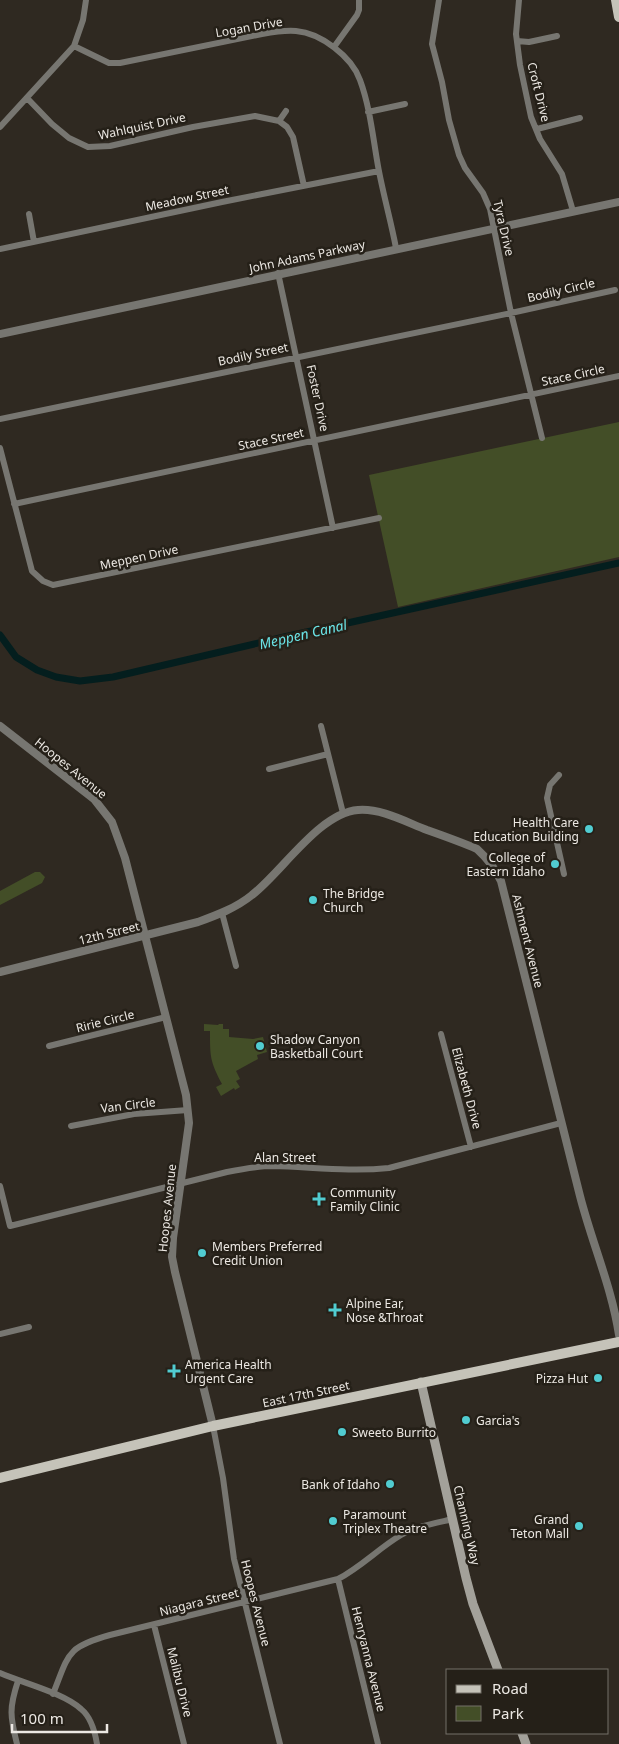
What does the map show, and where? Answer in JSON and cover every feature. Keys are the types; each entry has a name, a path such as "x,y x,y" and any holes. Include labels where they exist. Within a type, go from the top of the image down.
{"main road":[{"path":"616,0 619,17"},
{"name":"East 17th Street","path":"0,1478 213,1426 619,1342"},
{"name":"Channing Way","path":"421,1382 473,1604 498,1669"}],"street":[{"path":"0,127 74,46 86,0"},
{"path":"334,47 357,15 359,0"},
{"name":"Tyra Drive","path":"439,0 432,44 454,143 465,168 478,184 487,201 511,313 542,438"},
{"name":"Croft Drive","path":"519,0 516,34 520,65 532,116 544,146 562,174 573,211"},
{"name":"Logan Drive","path":"74,46 114,63 286,31 302,32 329,43 356,71 360,79 396,248"},
{"path":"518,41 529,42 557,36"},
{"name":"Wahlquist Drive","path":"27,98 52,124 69,138 88,147 110,146 193,127 255,116 279,121"},
{"path":"368,112 405,104"},
{"path":"286,111 279,121 287,127 293,137 304,186"},
{"path":"536,130 580,118"},
{"name":"Meadow Street","path":"0,249 379,171"},
{"name":"John Adams Parkway","path":"0,334 278,273 619,202"},
{"path":"29,214 34,242"},
{"name":"Foster Drive","path":"278,273 333,528"},
{"name":"Bodily Circle","path":"511,313 615,290"},
{"name":"Bodily Street","path":"0,419 511,313"},
{"name":"Stace Circle","path":"532,395 619,376"},
{"name":"Stace Street","path":"14,504 532,395"},
{"name":"Meppen Drive","path":"0,448 32,571 42,581 53,585 62,585 379,518"},
{"name":"Hoopes Avenue","path":"0,726 94,799 105,811 119,839 146,935 186,1095 188,1110 189,1123 172,1257 213,1426 223,1478 232,1548 280,1744"},
{"path":"321,726 343,813"},
{"path":"269,769 328,754"},
{"path":"559,775 550,785 547,798 564,874"},
{"name":"Ashment Avenue","path":"222,913 253,895 327,822 343,813 359,810 395,817 457,840 477,849 486,857 496,870 501,881 561,1123 589,1230 608,1287 619,1335"},
{"path":"222,913 236,966"},
{"name":"12th Street","path":"0,972 198,922 222,913"},
{"name":"Ririe Circle","path":"49,1046 166,1017"},
{"name":"Elizabeth Drive","path":"441,1034 471,1147"},
{"name":"Van Circle","path":"71,1126 134,1114 188,1110"},
{"name":"Alan Street","path":"0,1186 10,1226 180,1183 254,1167 272,1166 365,1171 389,1168 561,1123"},
{"path":"0,1334 29,1327"},
{"name":"Niagara Street","path":"53,1694 69,1656 75,1648 92,1640 338,1579 354,1570 402,1535 426,1525 453,1519"},
{"name":"Henryanna Avenue","path":"338,1579 378,1744"},
{"name":"Malibu Drive","path":"154,1625 184,1744"},
{"path":"0,1673 70,1701 83,1710 98,1744"},
{"path":"17,1744 11,1715 11,1702 18,1681"}],"green space":[{"path":"619,422 619,557 398,607 369,475"},
{"path":"35,872 40,872 45,877 42,883 0,905 0,891"},
{"path":"204,1024 223,1024 223,1029 229,1029 229,1037 253,1039 263,1037 267,1052 257,1055 258,1059 236,1071 240,1079 236,1081 240,1087 235,1090 234,1088 221,1096 216,1087 222,1084 212,1059 210,1031 204,1031"}],"waterway":[{"name":"Meppen Canal","path":"0,635 16,657 37,670 56,677 80,681 113,677 619,563"}],"place":[{"name":"Health Care Education Building","path":"589,829"},
{"name":"College of Eastern Idaho","path":"555,864"},
{"name":"The Bridge Church","path":"313,900"},
{"name":"Shadow Canyon Basketball Court","path":"260,1046"},
{"name":"Community Family Clinic","path":"319,1199"},
{"name":"Members Preferred Credit Union","path":"202,1253"},
{"name":"Alpine Ear, Nose &Throat","path":"335,1310"},
{"name":"America Health Urgent Care","path":"174,1371"},
{"name":"Pizza Hut","path":"598,1378"},
{"name":"Garcia's","path":"466,1420"},
{"name":"Sweeto Burrito","path":"342,1432"},
{"name":"Bank of Idaho","path":"390,1484"},
{"name":"Paramount Triplex Theatre","path":"333,1521"},
{"name":"Grand Teton Mall","path":"579,1526"}]}
